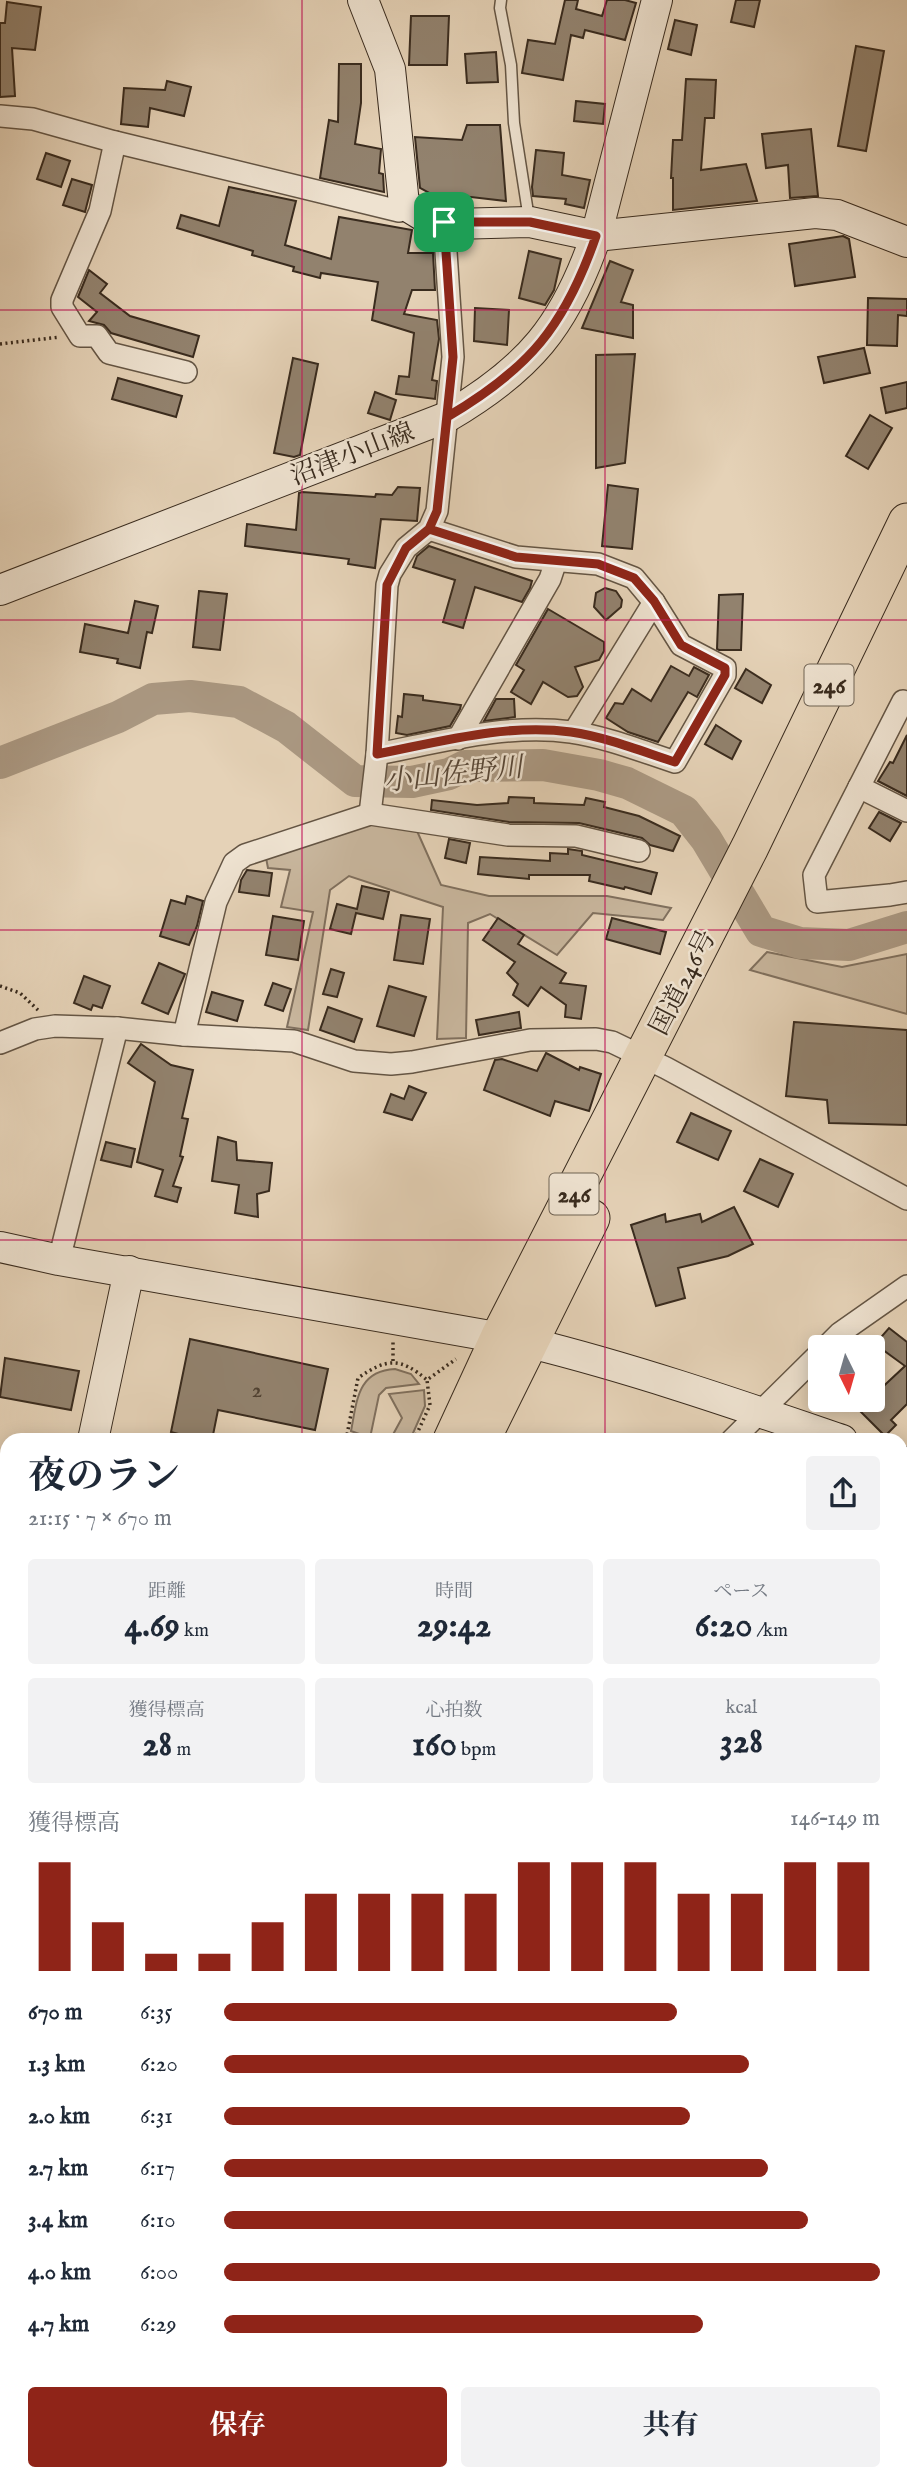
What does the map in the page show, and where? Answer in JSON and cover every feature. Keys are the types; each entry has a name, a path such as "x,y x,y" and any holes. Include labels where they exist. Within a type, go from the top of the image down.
{"highway":[{"name":"国道246号","path":"757,858 907,522"},
{"name":"国道246号","path":"456,1433 515,1340 757,858 907,580"},
{"name":"国道246号","path":"483,1433 515,1340"}],"street":[{"path":"0,116 33,119 398,211 404,204 390,69 363,0"},
{"name":"沼津小山線","path":"0,590 447,417 483,396 512,373 539,347 563,313 584,270 596,236 657,0"},
{"path":"116,142 100,211 62,300 62,307 80,336 97,336 110,353 186,372"},
{"path":"404,204 430,220 530,222 596,236 815,213 837,215 907,242"},
{"path":"370,810 377,758 387,585 406,548 429,529 437,511 453,357 444,222"},
{"path":"377,758 458,739 534,729 574,732 675,762 725,675 725,668 681,645 654,601 634,578 598,564 516,557 429,529"},
{"path":"458,739 550,579 556,561"},
{"path":"574,732 654,601"},
{"path":"907,703 903,701 814,875 817,902 907,892"},
{"path":"859,787 907,811"},
{"path":"184,1035 216,902 234,863 245,855 370,810 429,824 508,835 576,835 639,851"},
{"path":"0,1044 35,1029 55,1026 117,1028 294,1041 334,1056 373,1064 412,1062 530,1040 604,1040 655,1062 907,1199"},
{"path":"59,1260 117,1028"},
{"path":"0,1247 59,1260 515,1340 566,1352 821,1433"},
{"path":"94,1433 129,1271"},
{"path":"839,1335 907,1286"},
{"path":"739,1433 808,1365"}],"lane":[{"path":"501,0 500,8 511,65 514,122 530,222"}],"path":[{"path":"0,344 58,338 74,329"},
{"path":"0,986 20,993 55,1026"},
{"path":"393,1361 394,1331"},
{"path":"427,1380 456,1359"},
{"path":"346,1433 358,1378 373,1368 393,1361 412,1368 427,1380 430,1405 417,1433"}],"shaded area":[{"path":"370,823 417,831 441,885 489,896 607,896 671,908 663,920 593,913 557,955 490,914 468,923 466,1038 437,1039 443,907 349,876 330,890 308,1030 287,1027 313,912 281,907 290,870 268,868 266,858"},
{"path":"767,952 842,967 907,954 907,1014 750,970"},
{"path":"395,1369 411,1374 419,1384 386,1388 379,1395 371,1433 351,1431 361,1390 373,1375"},
{"path":"424,1390 425,1406 413,1433 394,1433 402,1418 389,1394"}],"building":[{"path":"565,0 578,0 576,9 602,16 607,0 636,3 625,40 585,30 583,38 571,35 563,80 522,73 528,40 555,44"},
{"path":"736,0 760,0 754,27 731,22"},
{"path":"7,2 41,7 35,50 12,48 15,96 0,97 0,23 5,23"},
{"path":"411,16 449,16 447,65 409,65"},
{"path":"675,20 697,25 691,55 668,49"},
{"path":"856,46 884,51 866,151 838,146"},
{"path":"496,52 498,82 467,83 465,54"},
{"path":"339,64 361,64 361,103 355,144 381,149 379,173 383,174 384,192 320,178 329,120 338,122"},
{"path":"686,79 716,80 714,118 705,118 701,170 746,164 757,201 673,210 673,140 682,140"},
{"path":"167,81 191,87 184,116 150,108 148,127 121,124 124,88 165,90"},
{"path":"576,101 605,104 603,124 574,121"},
{"path":"467,125 500,125 506,201 454,195 453,206 420,188 415,137 462,140"},
{"path":"811,129 818,196 790,198 788,165 766,168 762,134"},
{"path":"536,150 564,153 562,175 590,180 584,208 565,204 566,199 533,196"},
{"path":"46,153 70,161 61,187 37,179"},
{"path":"72,179 92,185 85,212 63,205"},
{"path":"229,187 296,201 285,245 331,259 339,217 412,230 408,253 433,253 435,290 412,290 404,314 437,320 439,339 432,380 437,381 435,399 396,394 399,376 409,377 414,333 372,320 378,282 321,273 320,278 293,271 294,267 252,255 253,251 177,228 181,215 219,226"},
{"path":"843,236 849,239 855,277 795,286 789,244"},
{"path":"529,251 561,259 554,290 545,305 519,298"},
{"path":"610,261 633,270 621,302 633,305 633,338 582,328"},
{"path":"89,270 107,284 100,293 130,316 199,336 193,357 111,333 104,325 89,321 97,312 78,297"},
{"path":"868,298 907,299 907,316 898,315 897,346 867,345"},
{"path":"475,308 509,310 507,345 474,341"},
{"path":"864,348 870,373 824,383 818,357"},
{"path":"635,354 625,463 596,468 596,355"},
{"path":"293,358 318,364 300,455 294,457 274,453"},
{"path":"118,378 182,396 176,417 112,399"},
{"path":"907,382 907,408 886,413 881,388"},
{"path":"375,392 396,400 390,420 368,413"},
{"path":"870,415 892,428 868,469 846,456"},
{"path":"608,485 638,489 632,549 602,546"},
{"path":"398,487 420,488 417,521 381,519 375,568 348,564 349,559 245,546 247,524 296,530 299,493 375,497 376,494 392,495"},
{"path":"429,546 532,581 530,588 522,602 475,587 463,628 443,622 455,580 413,567 417,556"},
{"path":"605,588 616,591 622,600 621,607 606,620 594,607 596,593"},
{"path":"199,591 227,594 220,650 193,647"},
{"path":"743,594 741,650 719,650 719,595"},
{"path":"135,601 158,606 152,633 147,632 140,668 117,663 118,659 80,652 85,624 128,633"},
{"path":"548,609 604,642 604,651 599,660 575,667 583,687 577,696 568,697 543,682 531,704 511,692 524,670 516,665"},
{"path":"671,666 689,676 694,667 709,675 697,697 688,692 658,742 628,732 606,718 615,703 623,704 632,689 651,701"},
{"path":"746,669 771,685 762,703 735,688"},
{"path":"404,694 423,696 423,700 461,705 450,726 407,735 396,733 398,716 402,717"},
{"path":"496,699 514,699 515,717 484,721"},
{"path":"716,725 741,741 732,759 705,744"},
{"path":"907,735 907,796 878,781 890,762 893,763"},
{"path":"509,797 534,798 534,803 584,805 586,798 605,802 604,807 639,816 680,836 673,851 650,845 642,838 579,823 509,822 431,810 432,800 477,805 508,803"},
{"path":"879,812 901,823 890,841 869,828"},
{"path":"449,839 470,843 466,863 445,858"},
{"path":"568,849 582,851 582,855 657,873 651,894 589,881 590,875 529,875 529,879 478,874 480,857 550,861 550,853 568,854"},
{"path":"247,870 272,873 269,896 239,892 241,880"},
{"path":"362,886 389,892 383,919 356,913 351,934 330,929 337,904 357,909"},
{"path":"187,896 203,901 189,945 160,936 171,900 185,904"},
{"path":"401,915 430,919 423,964 394,960"},
{"path":"273,916 304,921 298,960 266,955"},
{"path":"498,918 524,935 518,944 566,973 560,983 586,986 581,1019 565,1017 566,1005 541,987 528,1006 513,995 518,984 507,973 515,962 483,940"},
{"path":"612,918 666,932 660,954 606,939"},
{"path":"159,963 185,974 168,1014 142,1003"},
{"path":"331,969 344,973 337,997 323,994"},
{"path":"84,976 110,986 102,1008 93,1005 91,1010 74,1003"},
{"path":"273,983 291,989 283,1011 265,1005"},
{"path":"389,986 426,997 414,1036 377,1026"},
{"path":"212,992 243,1001 237,1021 206,1012"},
{"path":"328,1007 362,1019 354,1042 320,1030"},
{"path":"519,1012 521,1028 479,1035 476,1020"},
{"path":"794,1022 907,1030 907,1125 829,1123 827,1100 786,1096"},
{"path":"141,1044 171,1065 193,1070 182,1118 188,1119 180,1156 183,1157 173,1186 181,1188 177,1202 155,1196 163,1170 137,1162 155,1082 128,1063"},
{"path":"546,1053 579,1070 580,1067 601,1074 589,1111 555,1101 550,1116 484,1090 495,1060 502,1059 537,1071"},
{"path":"409,1086 426,1093 412,1120 384,1112 391,1094 404,1099"},
{"path":"691,1113 731,1131 718,1160 677,1142"},
{"path":"218,1137 236,1142 237,1160 272,1163 269,1191 257,1194 258,1217 235,1213 239,1185 212,1181"},
{"path":"106,1142 135,1149 131,1167 101,1160"},
{"path":"760,1159 793,1174 778,1207 744,1191"},
{"path":"734,1207 753,1244 728,1256 678,1268 685,1298 656,1306 631,1225 665,1214 666,1222 700,1214 702,1222"},
{"path":"889,1328 907,1342 907,1404 891,1420 896,1425 888,1433 882,1433 861,1412 886,1412 886,1384 905,1366 886,1352 886,1335 883,1335"},
{"path":"190,1339 328,1369 315,1430 218,1410 213,1433 171,1432"},
{"path":"5,1358 79,1371 71,1410 0,1397"}],"waterway":[{"name":"小山佐野川","path":"0,763 118,717 153,699 190,696 239,702 286,727 355,781 412,782 449,774 465,766 543,765 627,783 684,811 706,839 761,931 800,943 849,945 907,927"}],"route":[{"path":"444,222 453,370 447,417 437,511 429,529 406,548 387,585 377,754 534,729 574,732 675,762 725,675 725,668 681,645 654,601 634,578 598,564 516,557 429,529 437,511 447,417 483,396 539,347 563,313 584,270 596,236 530,222 444,222"}]}
